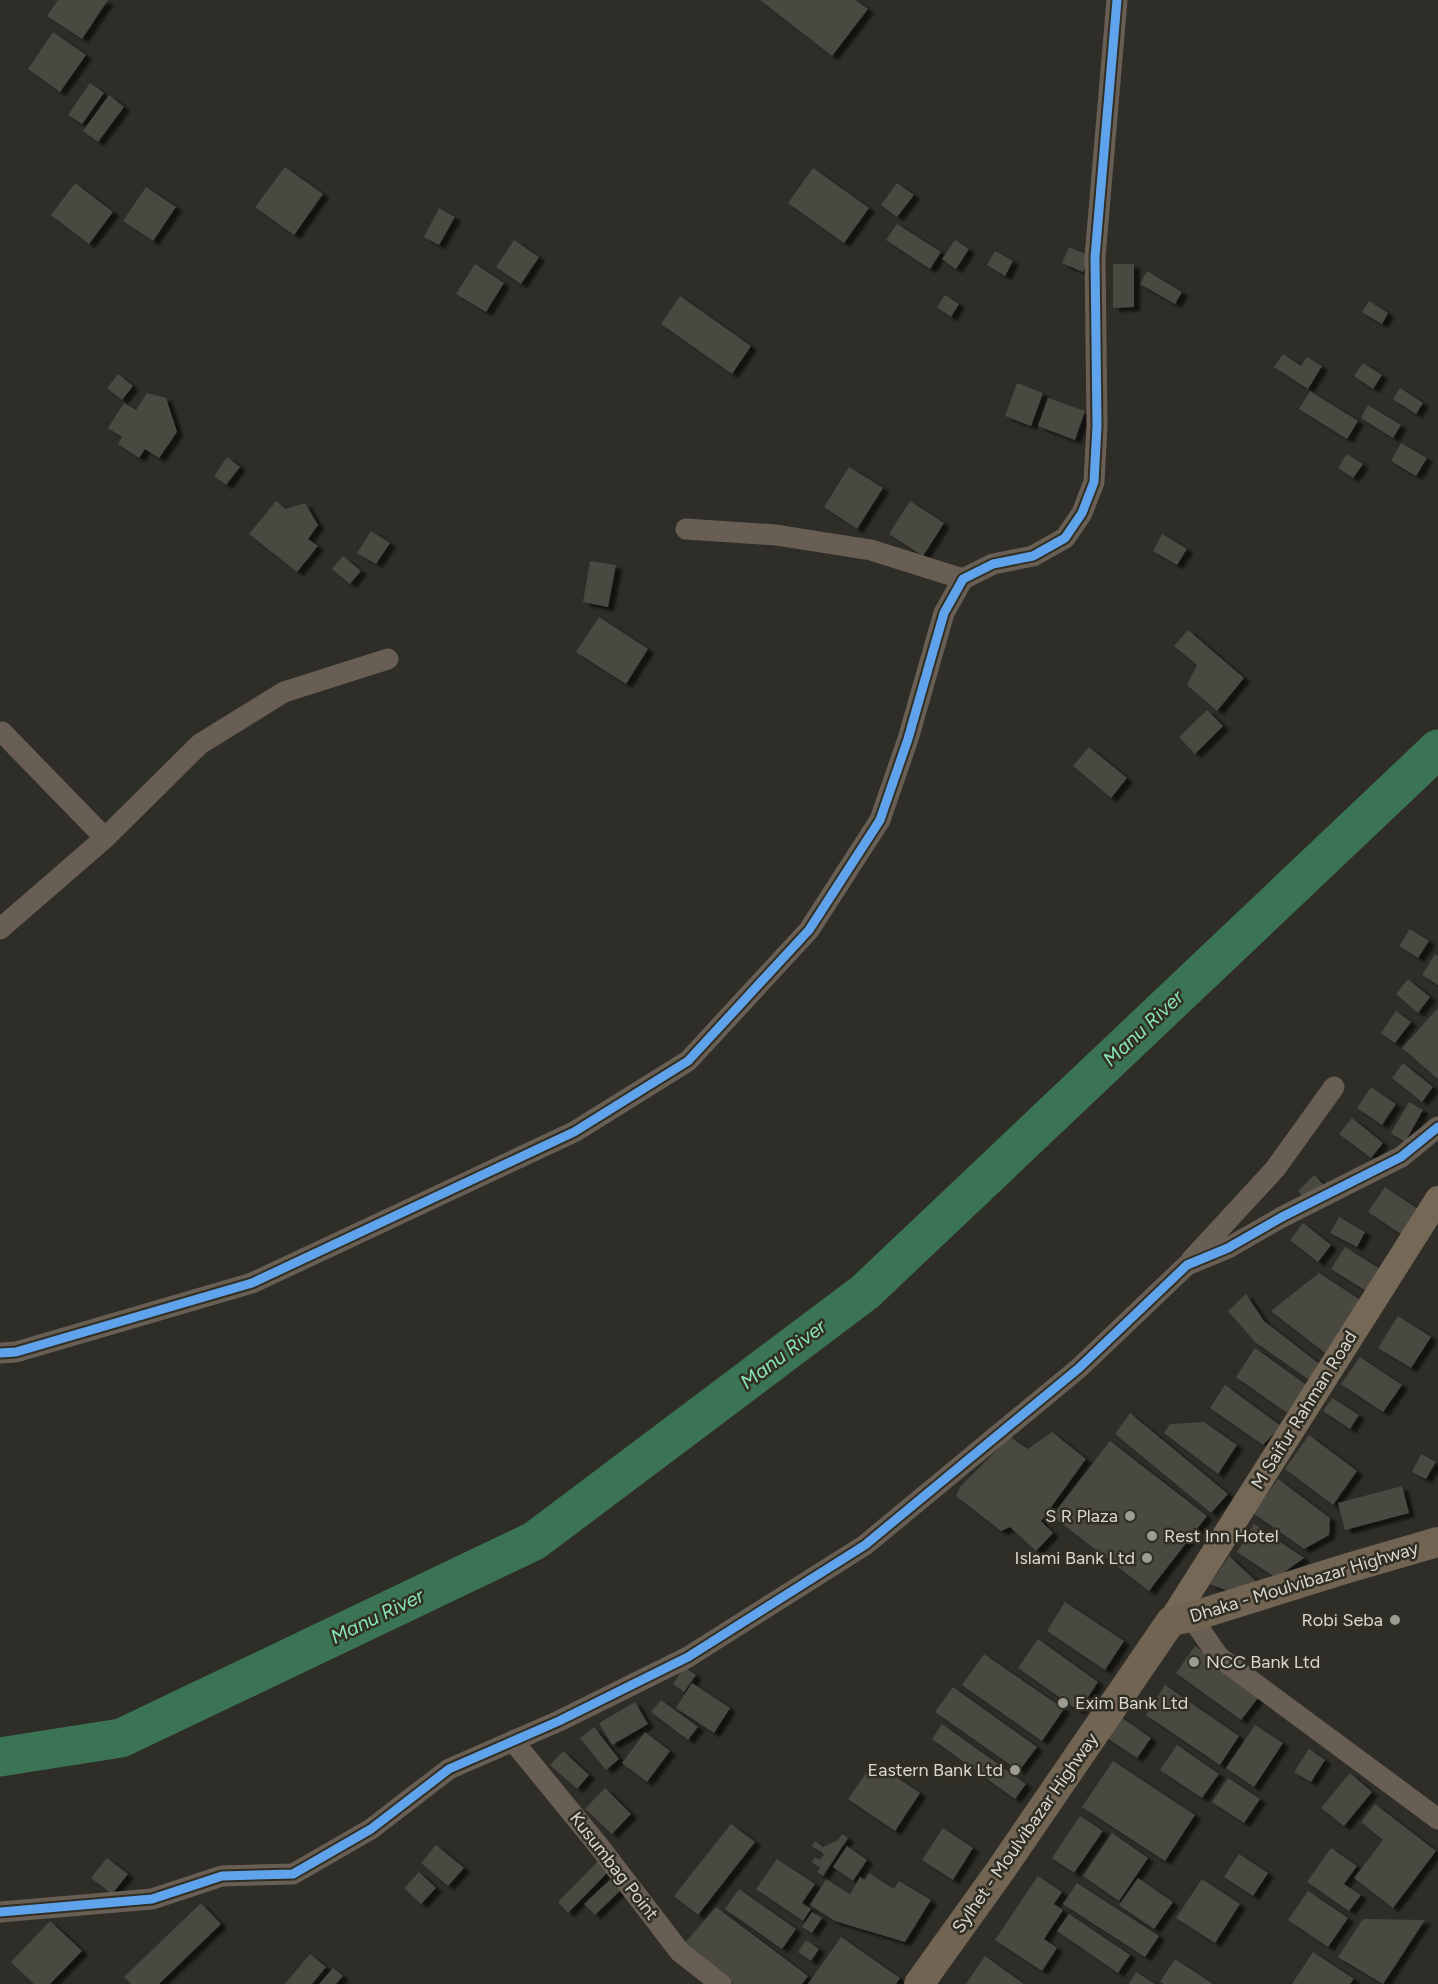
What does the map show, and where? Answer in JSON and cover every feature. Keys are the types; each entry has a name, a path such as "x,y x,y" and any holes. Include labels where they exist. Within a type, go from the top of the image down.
{"highway":[{"name":"Dhaka - Moulvibazar Highway","path":"1181,1619 1438,1542"},
{"name":"Sylhet - Moulvibazar Highway","path":"919,1984 1181,1619"}],"main road":[{"name":"M Saifur Rahman Road","path":"1181,1619 1438,1199"}],"street":[{"path":"0,1353 16,1352 252,1283 574,1132 688,1061 809,930 880,820 908,739 944,613 963,579 993,564 1033,556 1065,538 1082,513 1094,482 1097,426 1095,257 1117,0"},
{"path":"686,529 776,535 871,550 963,579"},
{"path":"0,929 105,838 200,744 284,692 388,659"},
{"path":"2,732 105,838"},
{"path":"0,1912 152,1899 222,1876 293,1874 371,1829 449,1769 559,1721 688,1657 866,1545 1079,1368 1187,1265 1275,1169 1334,1087"},
{"path":"1187,1265 1228,1248 1282,1217 1401,1157 1438,1127"},
{"path":"1181,1619 1219,1657 1438,1819"},
{"name":"Kusumbag Point","path":"513,1741 598,1845 680,1952 721,1984"}],"building":[{"path":"58,0 108,0 82,39 47,16"},
{"path":"760,0 855,0 868,9 832,56"},
{"path":"53,32 86,55 60,92 28,69"},
{"path":"90,83 104,93 82,124 68,115"},
{"path":"109,95 124,107 98,142 83,131"},
{"path":"285,167 323,194 294,235 255,207"},
{"path":"813,168 869,208 844,243 788,203"},
{"path":"75,183 113,212 89,244 51,215"},
{"path":"897,183 914,195 897,217 881,205"},
{"path":"146,187 176,207 153,241 123,221"},
{"path":"439,208 455,217 439,245 424,237"},
{"path":"897,224 941,252 930,269 886,240"},
{"path":"514,240 539,257 521,284 496,267"},
{"path":"955,240 969,249 956,269 942,259"},
{"path":"1069,247 1090,256 1083,272 1062,263"},
{"path":"995,251 1013,261 1005,276 987,265"},
{"path":"475,264 504,283 486,312 456,294"},
{"path":"1113,264 1134,264 1134,307 1113,308"},
{"path":"1147,271 1182,292 1175,304 1140,284"},
{"path":"945,295 959,304 951,317 937,307"},
{"path":"680,296 751,346 732,374 661,324"},
{"path":"1369,301 1388,313 1382,324 1362,312"},
{"path":"1283,354 1301,366 1307,357 1322,366 1308,389 1274,367"},
{"path":"1363,363 1382,375 1373,389 1354,376"},
{"path":"118,374 133,386 122,400 107,388"},
{"path":"1017,383 1043,393 1031,426 1005,416"},
{"path":"1400,388 1423,403 1416,414 1393,399"},
{"path":"1310,391 1358,421 1347,439 1299,409"},
{"path":"147,393 166,398 177,432 159,458 145,449 139,458 118,444 122,437 108,428 124,403 136,410"},
{"path":"1048,398 1085,411 1075,440 1038,426"},
{"path":"1368,405 1401,425 1393,438 1361,418"},
{"path":"1401,443 1427,458 1416,476 1391,461"},
{"path":"1347,454 1363,464 1353,478 1338,468"},
{"path":"227,457 240,467 226,485 214,476"},
{"path":"849,467 883,488 857,529 824,507"},
{"path":"276,501 286,509 305,503 318,525 308,539 318,546 297,572 249,534"},
{"path":"910,501 944,523 923,556 889,534"},
{"path":"371,531 390,543 376,564 357,553"},
{"path":"1162,534 1187,549 1177,565 1153,551"},
{"path":"343,556 361,571 350,584 332,569"},
{"path":"590,561 616,565 608,607 583,602"},
{"path":"599,617 648,649 626,684 576,652"},
{"path":"1188,630 1244,678 1217,711 1187,685 1197,665 1174,646"},
{"path":"1207,710 1223,726 1195,754 1179,737"},
{"path":"1089,747 1127,778 1111,798 1073,766"},
{"path":"1410,929 1429,941 1418,958 1399,946"},
{"path":"1435,954 1438,956 1438,985 1422,975"},
{"path":"1408,979 1430,997 1418,1013 1396,994"},
{"path":"1438,1008 1438,1079 1402,1048"},
{"path":"1396,1011 1411,1022 1395,1043 1381,1033"},
{"path":"1403,1063 1433,1087 1422,1102 1392,1078"},
{"path":"1371,1087 1396,1104 1382,1125 1357,1108"},
{"path":"1409,1102 1423,1110 1405,1142 1391,1133"},
{"path":"1352,1118 1383,1143 1371,1158 1339,1134"},
{"path":"1314,1175 1324,1185 1307,1201 1298,1191"},
{"path":"1385,1187 1421,1211 1404,1236 1368,1212"},
{"path":"1339,1217 1365,1232 1357,1247 1330,1233"},
{"path":"1303,1223 1331,1245 1318,1262 1290,1240"},
{"path":"1345,1247 1385,1272 1371,1294 1331,1269"},
{"path":"1319,1273 1365,1303 1329,1356 1271,1311"},
{"path":"1246,1294 1264,1321 1322,1366 1312,1382 1255,1342 1228,1311"},
{"path":"1398,1316 1431,1337 1411,1368 1378,1348"},
{"path":"1255,1348 1308,1386 1287,1413 1236,1377"},
{"path":"1360,1357 1402,1385 1383,1412 1341,1384"},
{"path":"1225,1385 1281,1426 1263,1445 1210,1408"},
{"path":"1332,1398 1359,1415 1350,1429 1323,1411"},
{"path":"1130,1413 1228,1494 1211,1513 1115,1434"},
{"path":"1204,1422 1237,1445 1218,1474 1164,1433 1170,1424"},
{"path":"1052,1432 1086,1459 1041,1521 1053,1533 1036,1551 1010,1527 1001,1531 956,1496 960,1487 1010,1437 1028,1449"},
{"path":"1309,1435 1357,1471 1333,1505 1285,1469"},
{"name":"S R Plaza","path":"1110,1441 1207,1516 1149,1591 1052,1516"},
{"path":"1421,1454 1436,1462 1426,1479 1412,1472"},
{"path":"1278,1479 1330,1518 1329,1535 1304,1549 1253,1513"},
{"path":"1402,1486 1409,1513 1345,1530 1338,1503"},
{"path":"1254,1524 1304,1558 1276,1578 1237,1552"},
{"path":"1229,1556 1259,1584 1235,1594 1210,1584"},
{"path":"1065,1602 1124,1641 1105,1670 1047,1631"},
{"path":"1038,1639 1098,1682 1079,1711 1018,1668"},
{"path":"1195,1646 1261,1694 1241,1720 1176,1673"},
{"path":"984,1654 1064,1709 1042,1741 962,1685"},
{"path":"684,1667 696,1675 684,1692 673,1684"},
{"path":"692,1683 730,1708 714,1733 676,1708"},
{"path":"1165,1685 1239,1736 1220,1765 1146,1715"},
{"path":"953,1687 1037,1747 1019,1771 935,1712"},
{"path":"661,1700 698,1727 688,1740 651,1712"},
{"path":"635,1702 648,1724 612,1745 599,1723"},
{"path":"1115,1713 1151,1738 1137,1758 1101,1734"},
{"path":"942,1724 1026,1784 1015,1799 932,1739"},
{"path":"1255,1725 1283,1743 1254,1787 1226,1768"},
{"path":"594,1727 619,1759 606,1770 580,1738"},
{"path":"645,1732 670,1751 647,1782 622,1763"},
{"path":"1177,1745 1219,1774 1202,1798 1160,1770"},
{"path":"1309,1749 1325,1760 1311,1782 1294,1772"},
{"path":"563,1751 589,1775 577,1789 550,1765"},
{"path":"1113,1761 1195,1815 1165,1861 1082,1807"},
{"path":"874,1762 920,1793 895,1831 848,1799"},
{"path":"1350,1773 1372,1792 1344,1826 1321,1808"},
{"path":"1228,1778 1260,1799 1244,1823 1212,1802"},
{"path":"605,1788 631,1814 612,1834 585,1809"},
{"path":"1375,1804 1436,1851 1393,1908 1354,1878 1383,1840 1361,1822"},
{"path":"1080,1816 1103,1831 1074,1873 1052,1858"},
{"path":"731,1824 755,1842 698,1915 674,1896"},
{"path":"943,1828 973,1848 953,1880 922,1860"},
{"path":"1112,1833 1148,1858 1119,1901 1083,1876"},
{"path":"842,1834 848,1838 823,1876 817,1872 820,1868 812,1862 815,1857 820,1860 824,1854 812,1846 815,1841 823,1847 838,1840"},
{"path":"436,1845 464,1868 448,1886 421,1863"},
{"path":"847,1846 867,1860 853,1881 833,1867"},
{"path":"1331,1848 1357,1866 1344,1884 1361,1895 1349,1911 1307,1882"},
{"path":"1239,1854 1268,1873 1253,1896 1224,1877"},
{"path":"107,1858 128,1874 112,1894 91,1878"},
{"path":"777,1859 815,1884 802,1903 811,1909 803,1921 756,1889"},
{"path":"599,1860 609,1871 568,1913 558,1902"},
{"path":"419,1872 436,1888 421,1904 404,1888"},
{"path":"869,1873 894,1889 899,1881 931,1900 905,1942 835,1921 810,1905 826,1879 850,1894 860,1877 865,1880"},
{"path":"1038,1876 1062,1892 1054,1904 1063,1910 1044,1939 1057,1948 1042,1971 995,1940"},
{"path":"613,1877 623,1888 595,1915 584,1904"},
{"path":"1138,1878 1173,1902 1154,1929 1119,1905"},
{"path":"1202,1879 1240,1904 1215,1943 1176,1918"},
{"path":"1077,1883 1159,1936 1145,1957 1063,1904"},
{"path":"739,1889 796,1929 782,1949 725,1909"},
{"path":"1308,1891 1348,1918 1328,1947 1288,1920"},
{"path":"201,1903 221,1924 159,1984 131,1984 124,1977"},
{"path":"716,1907 808,1976 802,1984 733,1984 684,1944"},
{"path":"812,1912 822,1918 812,1933 802,1927"},
{"path":"1069,1914 1130,1955 1118,1973 1057,1931"},
{"path":"1363,1919 1425,1920 1383,1984 1338,1957"},
{"path":"50,1921 82,1951 50,1984 34,1984 11,1962"},
{"path":"841,1937 900,1978 896,1984 808,1984"},
{"path":"806,1940 819,1949 811,1961 798,1952"},
{"path":"1313,1952 1354,1979 1350,1984 1292,1984"},
{"path":"310,1954 326,1967 312,1984 285,1984"},
{"path":"985,1956 1024,1984 966,1984"},
{"path":"1175,1959 1213,1984 1164,1984 1160,1982"},
{"path":"333,1968 343,1976 336,1984 319,1984"},
{"path":"1136,1972 1155,1984 1129,1984"}],"waterway":[{"name":"Manu River","path":"0,1757 121,1738 534,1541 865,1292 1438,749"}],"cycle path":[{"path":"0,1353 16,1352 252,1283 574,1132 688,1061 809,930 880,820 908,739 944,613 963,579 993,564 1033,556 1065,538 1082,513 1094,482 1097,426 1095,257 1117,0"},
{"path":"0,1912 152,1899 222,1876 293,1874 371,1829 449,1769 559,1721 688,1657 865,1545 1079,1368 1187,1265 1228,1248 1282,1217 1401,1157 1438,1127"}],"place":[{"name":"S R Plaza","path":"1130,1516"},
{"name":"Rest Inn Hotel","path":"1152,1536"},
{"name":"Islami Bank Ltd","path":"1147,1558"},
{"name":"Robi Seba","path":"1395,1620"},
{"name":"NCC Bank Ltd","path":"1194,1662"},
{"name":"Exim Bank Ltd","path":"1063,1703"},
{"name":"Eastern Bank Ltd","path":"1015,1770"}]}
